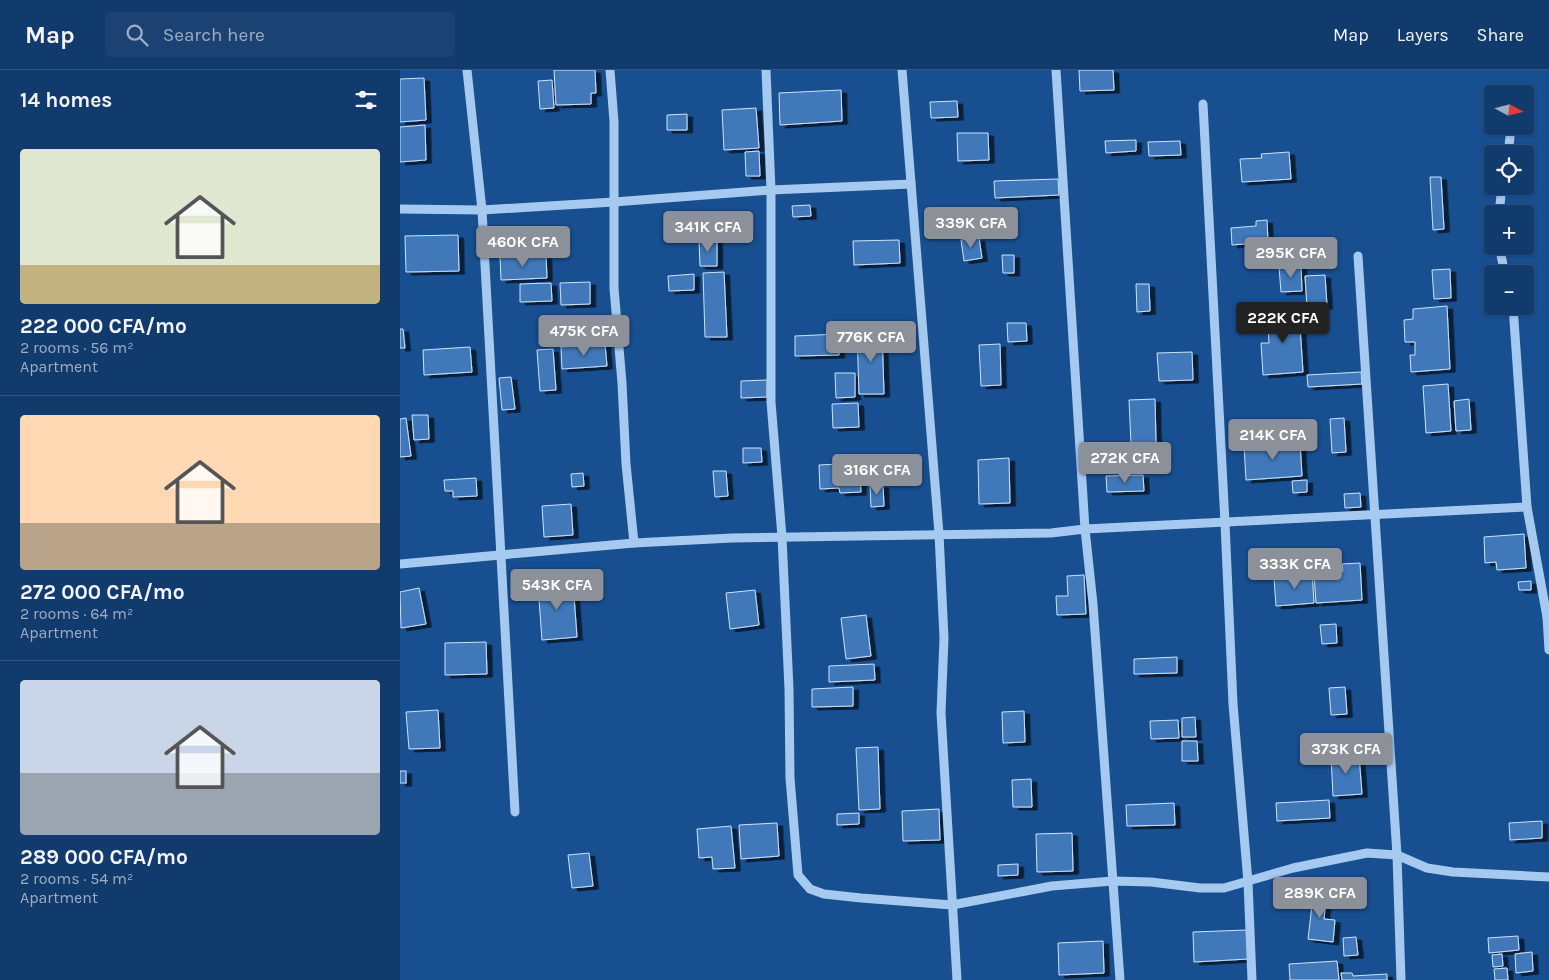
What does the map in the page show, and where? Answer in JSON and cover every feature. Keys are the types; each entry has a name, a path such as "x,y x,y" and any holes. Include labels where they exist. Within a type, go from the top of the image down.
{"street":[{"path":"467,70 482,210 515,812"},
{"path":"610,70 614,122 614,288 622,383 626,464 634,543"},
{"path":"766,70 772,190 771,402 782,537 789,689 790,778 798,875 810,888 824,894 952,904 1052,886 1113,880 1200,888 1224,888 1328,860 1367,853 1397,854 1427,868 1453,872 1549,877"},
{"path":"902,70 939,534 944,638 941,713 957,980"},
{"path":"1056,70 1085,529 1093,604 1120,980"},
{"path":"1203,104 1233,704 1248,882 1252,980"},
{"path":"1509,145 1510,137"},
{"path":"400,209 482,210 772,190 911,184"},
{"path":"1358,256 1397,854 1402,980"},
{"path":"1514,315 1527,507 1548,617 1549,650"},
{"path":"400,564 634,543 782,537 1051,532 1527,507"}],"building":[{"path":"554,70 595,70 596,93 591,93 591,104 556,105"},
{"path":"1079,70 1113,70 1114,90 1080,91"},
{"path":"424,78 426,120 400,122 400,79"},
{"path":"552,80 554,108 540,109 538,81"},
{"path":"841,90 842,121 780,125 779,93"},
{"path":"957,101 958,117 931,118 930,102"},
{"path":"756,108 759,148 724,150 722,110"},
{"path":"687,114 687,130 667,130 667,115"},
{"path":"425,125 426,160 400,162 400,127"},
{"path":"957,133 988,133 989,160 958,161"},
{"path":"1136,140 1136,151 1106,153 1105,141"},
{"path":"1180,141 1181,155 1149,156 1148,142"},
{"path":"759,151 760,176 746,176 745,152"},
{"path":"1289,152 1291,179 1242,182 1240,159 1262,158 1261,154"},
{"path":"1430,177 1441,177 1444,229 1433,230"},
{"path":"1058,179 1059,195 995,198 994,181"},
{"path":"810,205 811,216 793,217 792,206"},
{"path":"1267,220 1268,242 1232,245 1231,228 1256,226 1256,221"},
{"path":"458,235 459,271 406,272 405,236"},
{"path":"979,238 982,258 964,261 961,240"},
{"path":"717,240 717,266 700,266 699,241"},
{"path":"899,240 900,263 854,265 853,241"},
{"path":"1002,255 1014,255 1014,273 1003,273"},
{"path":"546,256 547,278 501,280 500,257"},
{"path":"1301,265 1302,291 1281,292 1279,267"},
{"path":"1450,269 1451,298 1434,299 1432,270"},
{"path":"724,272 727,337 705,337 703,273"},
{"path":"694,274 694,290 669,291 668,276"},
{"path":"1325,275 1327,306 1307,307 1305,276"},
{"path":"590,282 590,304 561,305 560,283"},
{"path":"551,283 552,301 520,302 520,284"},
{"path":"1136,284 1149,284 1150,311 1137,312"},
{"path":"1447,306 1450,369 1411,372 1410,355 1415,355 1415,342 1405,342 1404,320 1413,319 1413,309"},
{"path":"1299,311 1303,372 1263,375 1261,343 1269,343 1267,313"},
{"path":"1007,323 1026,323 1027,341 1008,342"},
{"path":"400,329 403,329 405,348 400,348"},
{"path":"882,331 884,394 859,394 857,332"},
{"path":"839,334 839,355 795,356 795,336"},
{"path":"605,344 607,366 562,369 561,347"},
{"path":"1000,344 1001,385 981,386 979,345"},
{"path":"470,347 472,372 424,375 423,350"},
{"path":"553,349 556,390 540,391 537,350"},
{"path":"1192,352 1193,380 1159,381 1157,353"},
{"path":"1361,372 1362,384 1308,387 1307,375"},
{"path":"835,373 855,373 855,397 836,398"},
{"path":"511,377 515,409 502,410 499,378"},
{"path":"767,380 767,397 741,398 741,381"},
{"path":"1448,384 1451,431 1426,433 1423,386"},
{"path":"1155,399 1156,443 1131,444 1129,400"},
{"path":"1469,399 1471,430 1456,431 1454,401"},
{"path":"858,403 859,427 833,428 832,404"},
{"path":"412,415 428,415 429,439 414,440"},
{"path":"406,418 411,456 400,457 400,419"},
{"path":"1344,418 1346,452 1332,453 1330,419"},
{"path":"1300,442 1302,476 1246,480 1244,445"},
{"path":"743,448 761,448 762,462 743,463"},
{"path":"1009,458 1010,503 979,504 978,460"},
{"path":"859,463 861,492 840,493 839,488 820,489 819,465"},
{"path":"713,471 726,471 728,496 715,497"},
{"path":"583,473 584,486 572,487 571,474"},
{"path":"1143,475 1144,491 1107,492 1106,476"},
{"path":"476,478 477,496 453,497 453,491 445,491 444,480"},
{"path":"1307,480 1307,492 1293,493 1292,481"},
{"path":"870,485 883,485 884,506 871,507"},
{"path":"1360,493 1361,507 1345,508 1344,494"},
{"path":"571,504 573,535 544,537 542,506"},
{"path":"1524,534 1526,568 1497,570 1496,562 1485,563 1484,537"},
{"path":"1360,563 1362,600 1316,603 1314,573 1343,571 1342,564"},
{"path":"1312,571 1314,603 1276,606 1274,578 1295,577 1295,573"},
{"path":"1084,575 1086,614 1057,615 1056,596 1068,596 1067,576"},
{"path":"1531,581 1531,590 1519,590 1518,582"},
{"path":"573,583 577,637 542,640 538,586"},
{"path":"419,588 426,624 401,628 400,592"},
{"path":"755,590 759,625 730,629 726,593"},
{"path":"866,615 871,656 846,659 841,618"},
{"path":"1336,624 1337,643 1322,644 1320,625"},
{"path":"486,642 487,674 445,675 445,643"},
{"path":"1177,657 1177,673 1134,674 1134,659"},
{"path":"874,664 875,680 829,682 829,666"},
{"path":"853,687 853,706 812,707 812,689"},
{"path":"1345,687 1347,714 1331,715 1329,688"},
{"path":"438,710 440,748 409,749 406,712"},
{"path":"1024,711 1025,742 1003,743 1002,712"},
{"path":"1195,717 1196,737 1182,737 1182,718"},
{"path":"1178,720 1179,738 1151,739 1150,721"},
{"path":"1182,741 1197,741 1198,761 1182,761"},
{"path":"878,747 880,809 859,810 856,748"},
{"path":"1359,755 1362,794 1333,796 1331,756"},
{"path":"400,771 406,771 406,783 400,783"},
{"path":"1031,779 1032,807 1013,807 1012,780"},
{"path":"1329,800 1330,818 1277,821 1276,803"},
{"path":"1174,803 1175,825 1127,826 1126,805"},
{"path":"939,809 940,840 903,841 902,811"},
{"path":"859,813 859,824 837,825 837,814"},
{"path":"1542,821 1542,838 1510,840 1509,823"},
{"path":"777,823 779,856 741,859 739,825"},
{"path":"731,826 735,868 713,869 712,857 699,858 697,829"},
{"path":"1072,833 1073,871 1037,872 1036,834"},
{"path":"589,853 593,886 572,888 568,855"},
{"path":"1018,864 1018,875 998,876 998,865"},
{"path":"1314,888 1327,890 1324,919 1335,920 1333,942 1308,939"},
{"path":"1247,930 1248,959 1194,962 1193,932"},
{"path":"1518,936 1519,950 1489,953 1488,938"},
{"path":"1356,937 1358,955 1344,956 1343,938"},
{"path":"1103,941 1104,973 1059,975 1058,943"},
{"path":"1532,952 1533,971 1516,973 1515,954"},
{"path":"1502,954 1503,966 1493,967 1492,955"},
{"path":"1337,961 1339,980 1290,980 1289,964"},
{"path":"1507,968 1508,980 1495,980 1494,969"},
{"path":"1341,973 1352,973 1353,976 1387,974 1387,980 1342,980"}]}
